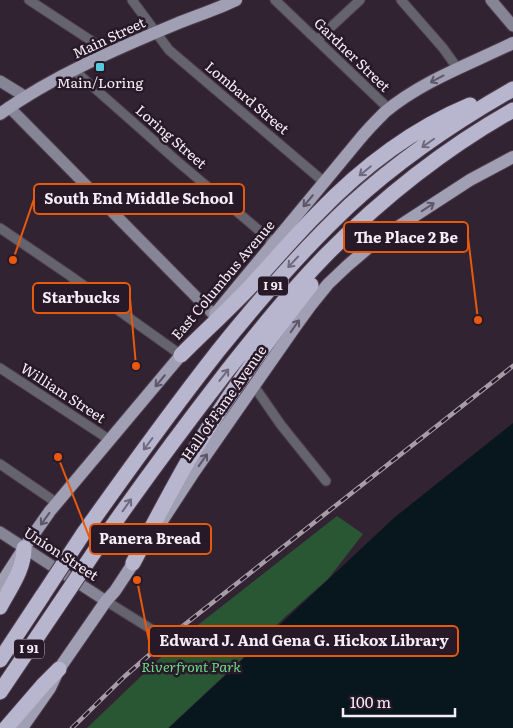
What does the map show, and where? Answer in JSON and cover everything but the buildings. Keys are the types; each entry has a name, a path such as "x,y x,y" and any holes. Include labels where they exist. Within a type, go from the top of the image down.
{"highway":[{"path":"181,355 250,287 317,213 365,170 429,125 468,106 513,88"},
{"name":"I 91","path":"0,660 83,534 143,450 250,312 308,246 351,204 404,160 460,121 513,88"},
{"name":"I 91","path":"0,692 99,544 171,445 266,322 324,257 359,223 410,179 457,145 513,110"},
{"path":"133,563 183,470 232,393 311,285 388,198"},
{"path":"0,606 18,573 24,557 24,548"},
{"path":"6,728 44,684 60,669"}],"main road":[{"name":"Main Street","path":"5,111 74,70 156,32 235,0"},
{"path":"490,0 513,26"},
{"name":"East Columbus Avenue","path":"0,585 57,503 366,132 389,109 421,88 513,43"},
{"path":"0,81 26,97"},
{"path":"5,111 214,315"},
{"name":"Hall of Fame Avenue","path":"22,728 106,601 115,591 254,386 328,284 347,266 396,228 470,180 513,157"},
{"name":"Union Street","path":"0,532 106,601"}],"street":[{"path":"29,0 110,54"},
{"name":"Lombard Street","path":"132,0 169,50 324,182"},
{"name":"Gardner Street","path":"275,0 389,109"},
{"path":"317,40 360,0"},
{"path":"401,0 444,48 458,69"},
{"name":"Loring Street","path":"74,70 274,243"},
{"path":"0,228 181,355"},
{"name":"William Street","path":"0,368 110,440"},
{"path":"254,386 281,425 326,481"},
{"path":"0,464 57,503"},
{"path":"106,601 159,634"}],"green space":[{"name":"Riverfront Park","path":"337,516 363,534 328,579 168,728 87,728 180,639"}],"shaded area":[{"path":"513,423 513,728 169,728 395,517"}],"railway":[{"path":"72,728 125,676 179,629 513,366"}],"place":[{"name":"Main/Loring","path":"100,67"},
{"name":"South End Middle School","path":"13,260"},
{"name":"The Place 2 Be","path":"478,320"},
{"name":"Starbucks","path":"136,366"},
{"name":"Panera Bread","path":"58,457"},
{"name":"Edward J. And Gena G. Hickox Library","path":"137,580"}]}
